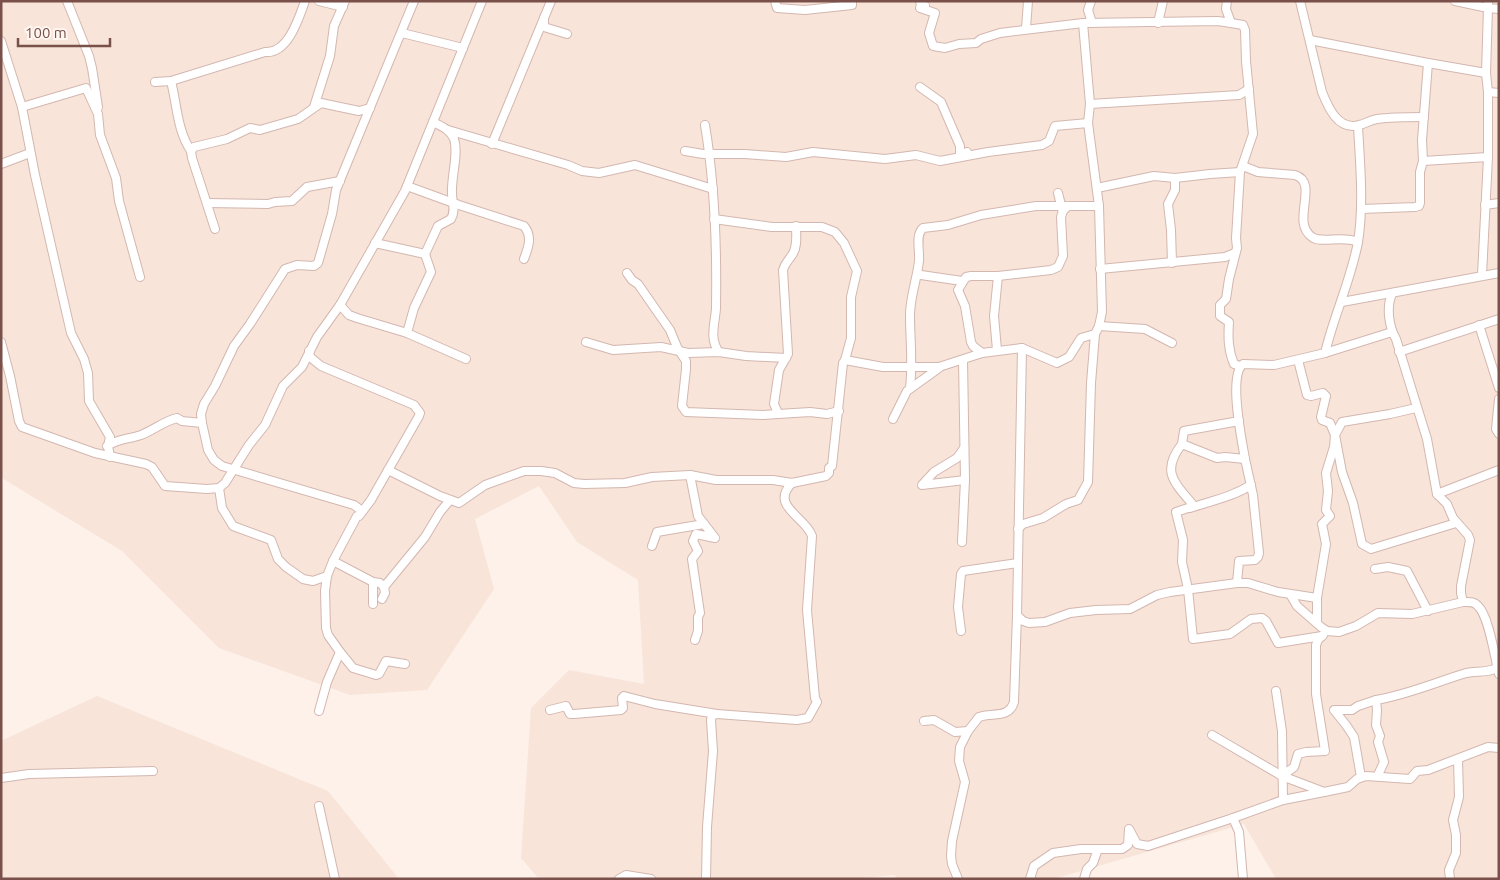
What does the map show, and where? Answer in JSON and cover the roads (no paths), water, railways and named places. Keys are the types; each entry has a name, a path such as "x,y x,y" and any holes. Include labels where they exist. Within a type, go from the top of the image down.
{"street":[{"path":"67,1 92,68 93,83 103,127 103,132 100,135"},
{"path":"155,82 171,81 270,52 287,40 305,1"},
{"path":"313,108 330,56 334,26 344,4 319,1"},
{"path":"362,511 354,505 222,466 214,460 208,450 201,414 204,404 215,386 234,346 285,269 297,265 314,266 318,263 340,180 414,1"},
{"path":"1,342 22,427 95,453 146,464 152,467 165,486 219,488 225,483 249,445 266,425 283,386 302,367 317,337 340,304 407,186 482,1"},
{"path":"492,144 551,1"},
{"path":"775,1 777,8 805,10 852,5 852,1"},
{"path":"920,1 921,5 925,6 920,8 935,13 929,32 933,46 945,48 959,44 976,43 981,39 1000,32 1083,23 1243,24 1246,30 1253,134 1242,169 1236,238 1237,248 1226,299 1220,306 1220,316 1229,322 1228,339 1230,355 1234,364 1240,366 1243,364 1274,365 1325,353 1392,332"},
{"path":"1026,28 1028,1"},
{"path":"1091,1 1088,10 1092,23"},
{"path":"1158,22 1163,1"},
{"path":"1227,1 1226,9 1231,23"},
{"path":"1300,1 1322,92 1328,106 1339,121 1346,125 1358,126 1368,120 1424,117"},
{"path":"1454,1 1488,5 1499,9"},
{"path":"1482,275 1488,157 1488,92 1486,73 1488,5"},
{"path":"544,18 544,27 567,34"},
{"path":"1018,529 1022,524 1043,518 1066,504 1078,500 1088,482 1095,334 1102,312 1099,206 1088,123 1090,104 1083,23"},
{"path":"402,33 463,48"},
{"path":"1310,40 1486,73"},
{"path":"1,41 22,107 30,153 71,332 88,372 90,401 110,437 108,446 110,457"},
{"path":"1362,209 1419,206 1428,63"},
{"path":"171,81 178,120 185,142 191,151 216,229"},
{"path":"920,87 941,102 960,146 960,154 978,149 988,152"},
{"path":"22,107 86,88 98,114 100,135 116,178 120,201 140,277"},
{"path":"1090,104 1239,95 1249,89"},
{"path":"1488,92 1499,93"},
{"path":"191,151 194,147 227,138 250,128 260,130 298,119 321,103 358,112 370,108"},
{"path":"433,122 448,130 568,165 582,171 599,173 635,165 713,189"},
{"path":"685,151 710,154 786,156 813,152 885,159 916,155 940,161 1042,145 1049,141 1055,126 1088,123"},
{"path":"705,125 713,189 716,305 713,339 714,345 719,352"},
{"path":"1325,353 1342,302 1358,242 1362,209 1358,126"},
{"path":"407,333 414,308 431,272 425,254 438,226 447,222 453,215 451,194 455,146 448,130"},
{"path":"1,164 30,153"},
{"path":"1423,161 1488,157"},
{"path":"1097,188 1154,176 1175,178 1242,169 1300,176 1304,181 1306,190 1302,219 1309,234 1319,240 1344,238 1358,242"},
{"path":"1172,264 1172,230 1168,204 1174,190 1175,178"},
{"path":"207,203 268,204 292,201 308,187 340,180"},
{"path":"407,186 524,226 528,231 529,242 524,259"},
{"path":"982,352 973,346 971,342 965,306 958,290 962,281 971,276 998,276 1051,270 1058,267 1063,256 1061,224 1064,208 1058,192"},
{"path":"1485,205 1499,203"},
{"path":"893,419 910,388 913,366 910,315 918,265 920,231 923,228 948,225 981,215 1036,206 1064,208 1099,206"},
{"path":"388,470 459,503 485,486 524,471 555,473 574,483 584,484 625,483 646,477 690,474 716,480 772,480 792,483 826,476 830,473 839,411 843,363 851,338 852,297 857,271 844,243 835,232 822,227 772,227 714,219"},
{"path":"778,413 774,404 778,370 788,354 783,270 784,264 791,256 796,244 796,226"},
{"path":"375,243 425,254"},
{"path":"1100,269 1172,264 1224,257 1235,253"},
{"path":"627,273 638,284 670,330 686,361 682,406 686,412 762,415 778,413 827,414 839,411"},
{"path":"1342,302 1499,273"},
{"path":"921,275 962,281"},
{"path":"997,350 994,316 998,276"},
{"path":"1392,294 1390,300 1390,326 1427,439 1437,494 1447,504 1456,523 1468,535 1470,540 1461,586 1463,602"},
{"path":"340,304 349,315 407,333 466,360"},
{"path":"1399,352 1499,319"},
{"path":"1479,325 1499,388"},
{"path":"1099,326 1145,330 1172,343"},
{"path":"910,388 940,367 982,352 1022,348 1057,364 1069,357 1081,338 1095,334"},
{"path":"586,342 613,350 661,348 680,352 719,352 746,356 786,358"},
{"path":"958,879 952,864 952,841 965,782 959,761 960,747 968,731 980,717 1006,713 1012,708 1014,702 1022,348"},
{"path":"310,352 310,357 321,366 418,408 420,416 388,470 357,516 333,561 327,576 325,592 326,628 328,635 353,668 376,675 379,674 386,661 405,664"},
{"path":"845,360 883,367 940,367"},
{"path":"962,542 965,480 963,360"},
{"path":"1298,360 1306,395 1323,394 1326,396 1321,418 1330,423 1335,435 1342,472 1353,503 1358,534 1362,544 1372,549 1456,523"},
{"path":"1237,583 1239,561 1255,560 1258,558 1255,513 1239,421 1236,376 1240,366"},
{"path":"1499,399 1496,429 1499,434"},
{"path":"1317,623 1317,598 1326,544 1322,524 1330,516 1326,510 1328,491 1326,473 1334,447 1335,435 1342,422 1416,408"},
{"path":"95,453 100,452 118,440 142,434 160,424 178,418 182,421 202,423"},
{"path":"1176,512 1194,506 1172,479 1170,470 1174,454 1182,444 1184,431 1239,421"},
{"path":"1182,444 1217,458 1246,459"},
{"path":"964,447 957,458 938,469 922,485 965,480"},
{"path":"1437,494 1499,470"},
{"path":"690,474 696,508 704,524 716,538 696,534 693,542 698,551 692,559 700,613 695,640"},
{"path":"550,710 566,706 570,714 574,714 621,710 622,698 624,696 655,704 717,714 797,720 808,718 817,702 807,610 812,536 810,530 795,517 786,504 786,489 792,483"},
{"path":"1176,512 1225,498 1251,485"},
{"path":"219,488 222,508 233,526 271,540 278,558 286,567 303,579 313,580 327,576"},
{"path":"384,587 425,536 450,500"},
{"path":"1176,512 1183,540 1182,562 1188,589 1193,638 1230,634 1251,619 1262,618 1266,621 1278,643 1325,633 1339,632 1378,613 1405,614 1428,611 1463,602 1472,602 1482,611 1495,638 1498,671 1466,673 1417,690 1376,700 1352,710 1334,710 1354,737 1361,777"},
{"path":"652,546 657,532 704,524"},
{"path":"333,561 373,582 380,583 384,587 385,593 382,599"},
{"path":"961,631 958,607 960,574 962,571 1018,563"},
{"path":"1375,569 1388,567 1406,571 1428,611"},
{"path":"373,582 373,604"},
{"path":"1017,615 1023,621 1038,623 1070,613 1096,610 1130,610 1157,595 1237,583 1248,583 1265,589 1317,598"},
{"path":"1290,594 1297,606 1317,623 1325,633"},
{"path":"1282,776 1294,767 1298,754 1325,751 1316,694 1316,646 1318,640 1325,633"},
{"path":"319,711 326,682 340,652"},
{"path":"1276,692 1282,731 1283,800"},
{"path":"1376,700 1376,724 1380,736 1378,742 1384,762 1378,776"},
{"path":"706,878 707,827 713,751 711,720 712,715 717,714"},
{"path":"924,721 934,720 954,732 968,731"},
{"path":"1212,735 1282,776 1324,792"},
{"path":"1030,879 1034,866 1048,855 1063,851 1122,849 1128,845 1129,829 1137,844 1148,846 1283,800 1348,787 1361,777 1378,776 1410,779 1417,771 1428,770 1488,747 1499,748"},
{"path":"1450,879 1449,870 1456,853 1456,835 1453,820 1459,797 1458,759"},
{"path":"1,778 29,774 153,771"},
{"path":"319,806 335,879"},
{"path":"1233,818 1239,832 1243,879"},
{"path":"1084,879 1087,869 1093,863 1098,849"},
{"path":"619,879 626,875 651,879"}]}
